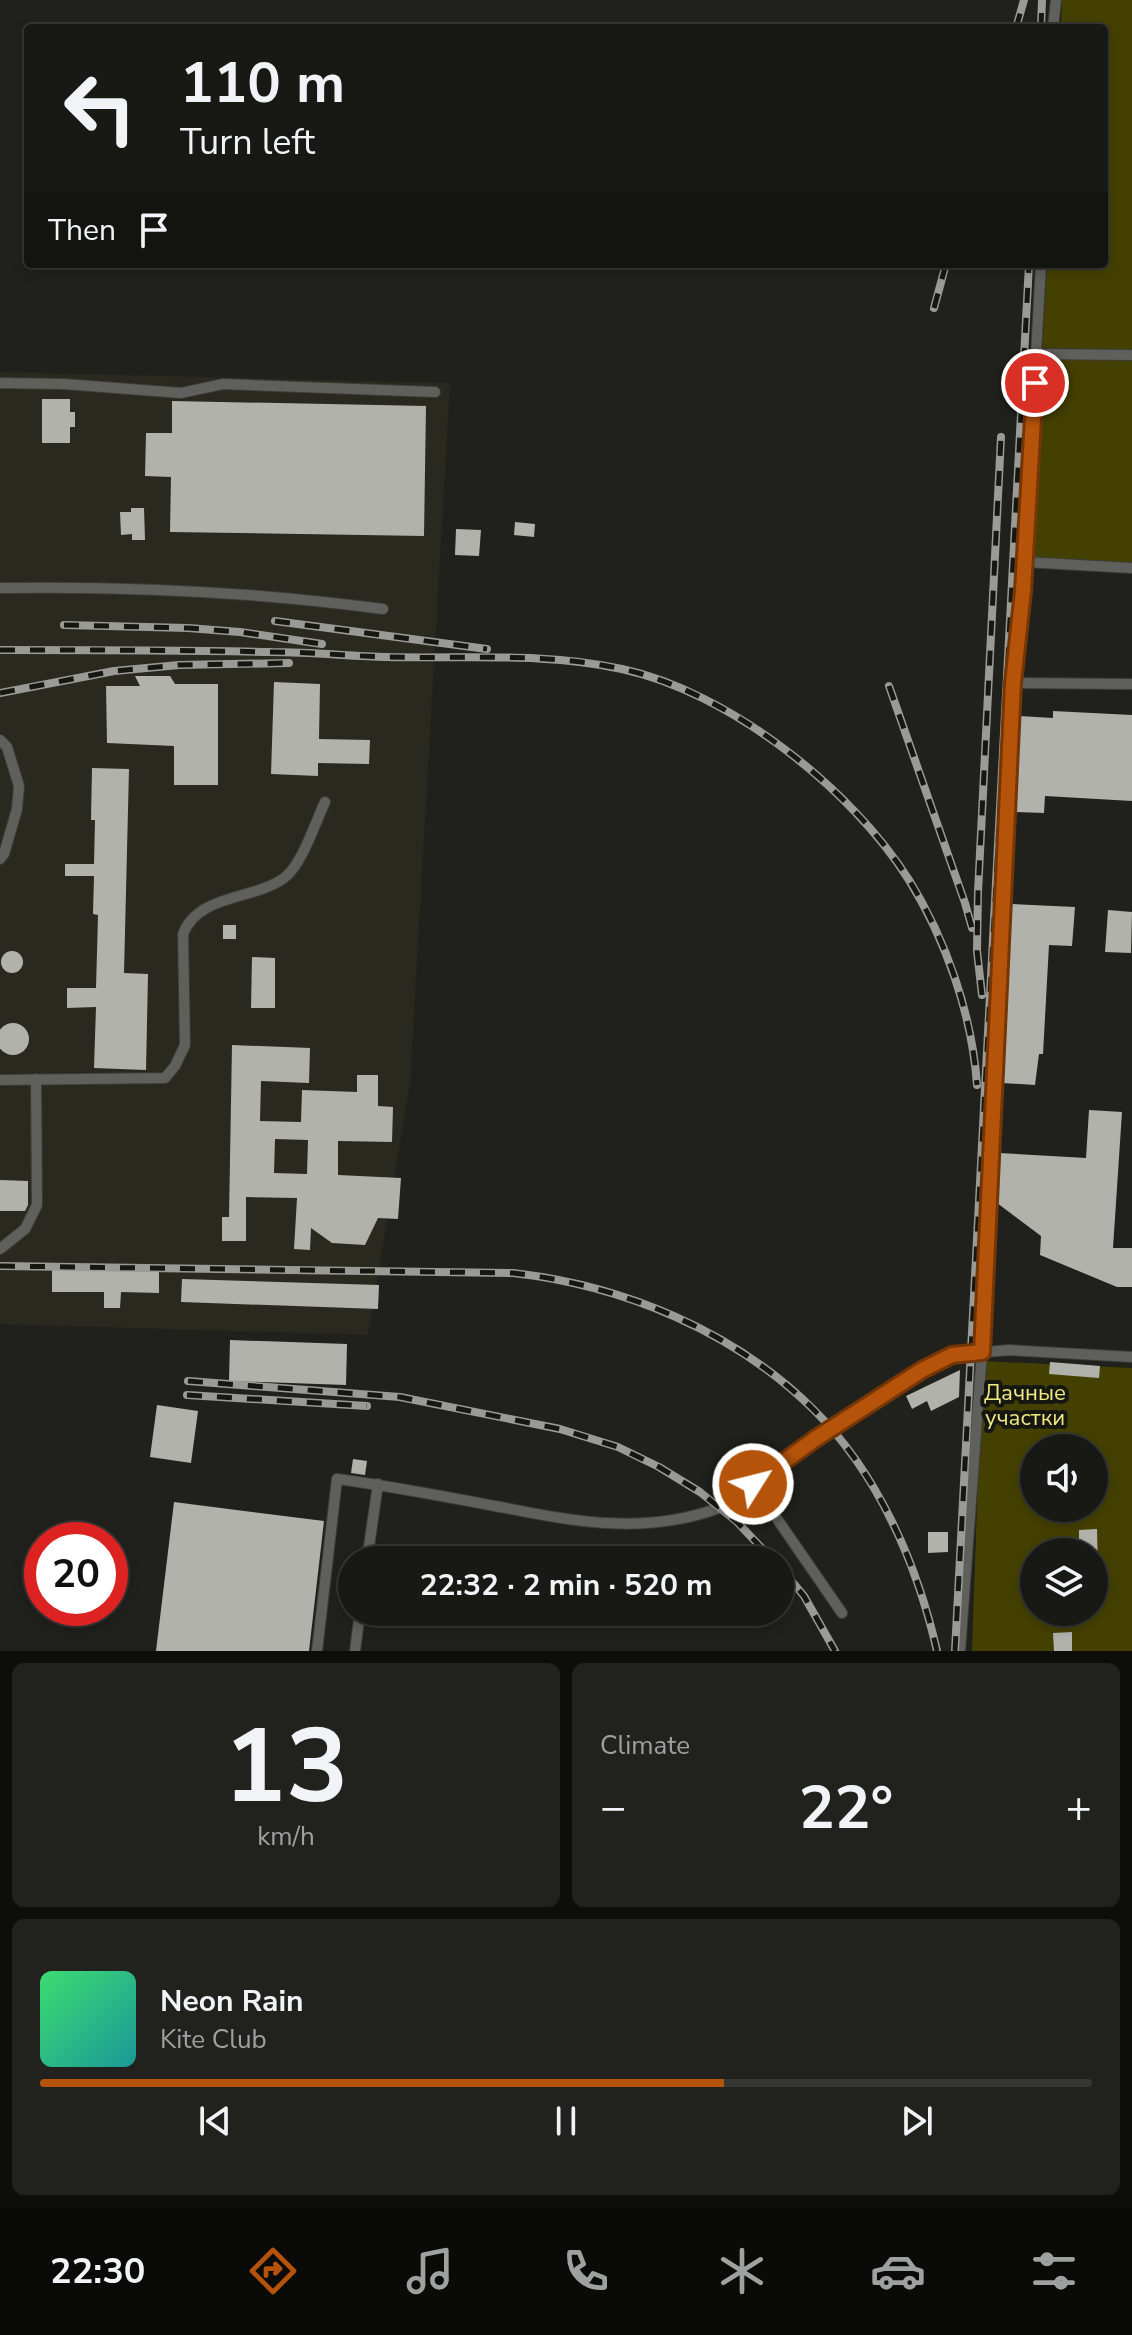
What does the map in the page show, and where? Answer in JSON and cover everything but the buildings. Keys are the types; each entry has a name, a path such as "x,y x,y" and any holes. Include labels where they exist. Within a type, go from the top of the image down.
{"lane":[{"path":"1053,24 1056,0"},
{"path":"960,1651 982,1352 1013,683 1025,562 1041,268"},
{"path":"1036,354 1132,355"},
{"path":"0,383 64,384 181,393 223,384 435,392"},
{"path":"1025,562 1132,568"},
{"path":"0,588 66,587 290,597 383,609"},
{"path":"1013,683 1132,684"},
{"path":"0,740 7,747 19,786 17,809 0,859"},
{"path":"0,1080 165,1078 185,1045 183,934 187,924 199,911 282,880 293,869 325,802"},
{"path":"0,1249 25,1229 37,1205 36,1079"},
{"path":"317,1651 337,1479 581,1523 631,1526 691,1518 719,1508 815,1439 922,1370 952,1355 1009,1350 1132,1357"},
{"path":"369,1546 378,1484"},
{"path":"753,1484 842,1613"},
{"path":"355,1651 358,1626"}],"shaded area":[{"path":"0,372 450,383 410,1082 368,1335 0,1324"}],"green space":[{"path":"1062,0 1132,0 1132,565 1031,558 1047,268 1108,268 1108,24 1061,24"},
{"name":"Дачные участки","path":"982,1361 1132,1368 1132,1651 972,1651"}],"railway":[{"path":"1017,24 1024,0"},
{"path":"1041,24 1042,0"},
{"path":"934,308 945,268"},
{"path":"955,1651 1029,268"},
{"path":"982,995 977,951 978,892 1001,437"},
{"path":"275,621 487,649"},
{"path":"64,625 188,628 322,644"},
{"path":"0,650 287,652 564,660 622,669 663,681 704,699 745,722 821,779 855,811 909,880 935,927 955,978 969,1031 977,1085"},
{"path":"0,693 114,671 179,665 289,663"},
{"path":"889,686 972,928"},
{"path":"0,1266 513,1273 595,1288 674,1316 712,1335 782,1381 836,1434 876,1491 892,1521 918,1585 937,1651"},
{"path":"188,1381 400,1397 560,1429 618,1447 659,1467 700,1492 737,1522 760,1546"},
{"path":"187,1395 367,1406"},
{"path":"794,1584 835,1651"}],"route":[{"path":"753,1484 900,1382 952,1355 982,1352 1013,683 1023,591 1035,383"}]}
